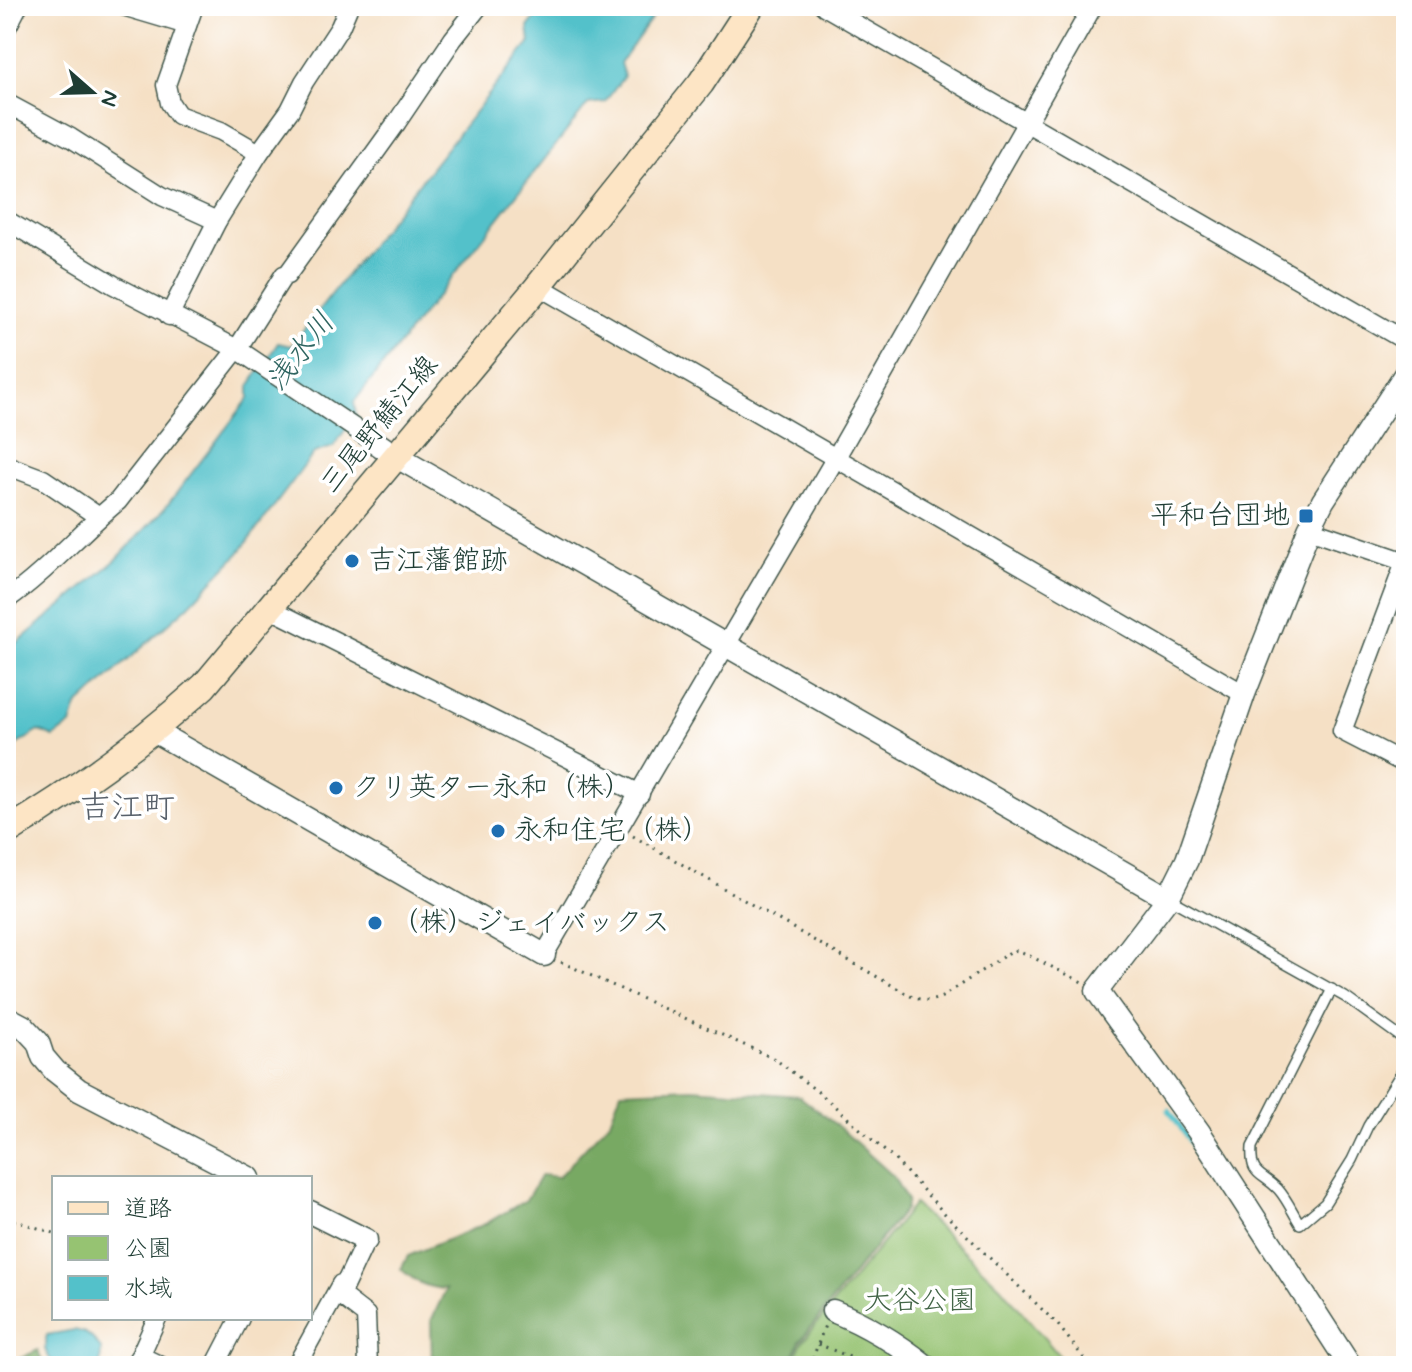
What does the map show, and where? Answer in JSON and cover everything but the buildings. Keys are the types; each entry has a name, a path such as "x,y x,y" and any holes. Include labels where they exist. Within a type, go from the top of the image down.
{"main road":[{"name":"三尾野鯖江線","path":"6,832 45,809 154,731 204,686 271,609 386,450 536,289 701,83 751,6"}],"street":[{"path":"7,25 18,6"},
{"path":"123,6 187,25"},
{"path":"194,6 166,85 170,103 178,115 221,131 259,153"},
{"path":"169,316 217,221 290,110 304,82 340,27 349,6"},
{"path":"6,600 87,532 118,501 237,349 284,275 322,229 479,6"},
{"path":"824,6 1406,341"},
{"path":"154,731 544,955 835,459 1093,6"},
{"path":"6,103 71,138 162,196 217,221"},
{"path":"6,220 169,316 237,349 386,450 1168,898"},
{"path":"536,289 540,287 1244,694"},
{"path":"1350,1366 1199,1132 1097,991 1168,898 1187,860 1244,694 1309,529 1323,501 1406,373"},
{"path":"6,465 43,479 99,517"},
{"path":"1309,529 1406,561 1342,731 1406,764"},
{"path":"271,609 640,794"},
{"path":"6,1017 23,1026 38,1042 43,1057 55,1071 79,1090 234,1174"},
{"path":"312,1213 366,1240"},
{"path":"296,1366 366,1240"},
{"path":"366,1240 340,1295 366,1315 368,1366"},
{"path":"833,1311 859,1321 893,1341 926,1366"},
{"path":"156,1320 136,1361 161,1366"},
{"path":"215,1366 239,1320"}],"lane":[{"path":"1168,898 1332,989 1406,1041"},
{"path":"1332,989 1252,1147 1254,1172 1279,1190 1300,1224 1325,1203 1406,1065"}],"path":[{"path":"620,829 914,998 930,1001 942,997 1013,950 1039,960 1097,991"},
{"path":"544,955 775,1059 822,1095 896,1161 1058,1325 1090,1366"},
{"path":"6,1218 52,1232"},
{"path":"810,1366 833,1311"},
{"path":"818,1344 850,1357"},
{"path":"864,1362 872,1366"}],"green space":[{"path":"692,1088 799,1096 893,1176 907,1201 905,1209 800,1341 789,1366 432,1366 431,1321 446,1289 427,1286 406,1274 401,1269 408,1256 485,1224 526,1200 541,1175 558,1177 610,1121 621,1091"},
{"name":"大谷公園","path":"914,1204 1001,1287 1068,1366 791,1366 802,1342"},
{"path":"38,1350 44,1366 6,1366 6,1365"}],"water":[{"name":"浅水川","path":"544,6 661,6 620,63 624,76 605,102 588,104 354,402 356,415 333,447 314,453 239,553 188,606 77,706 71,725 54,737 39,731 6,751 6,652 116,560 165,508 249,398 249,386 278,343 291,346 530,42 528,27"},
{"path":"74,1330 90,1336 101,1349 100,1366 57,1366 50,1359 45,1348 47,1335"}],"waterway":[{"path":"1169,1110 1270,1262"}],"place":[{"name":"平和台団地","path":"1306,516"},
{"name":"吉江藩館跡","path":"352,561"},
{"name":"クリ英ター永和（株）","path":"336,788"},
{"name":"永和住宅（株）","path":"498,831"},
{"name":"（株）ジェイバックス","path":"375,923"}],"district":[{"name":"吉江町","path":"127,808"}]}
